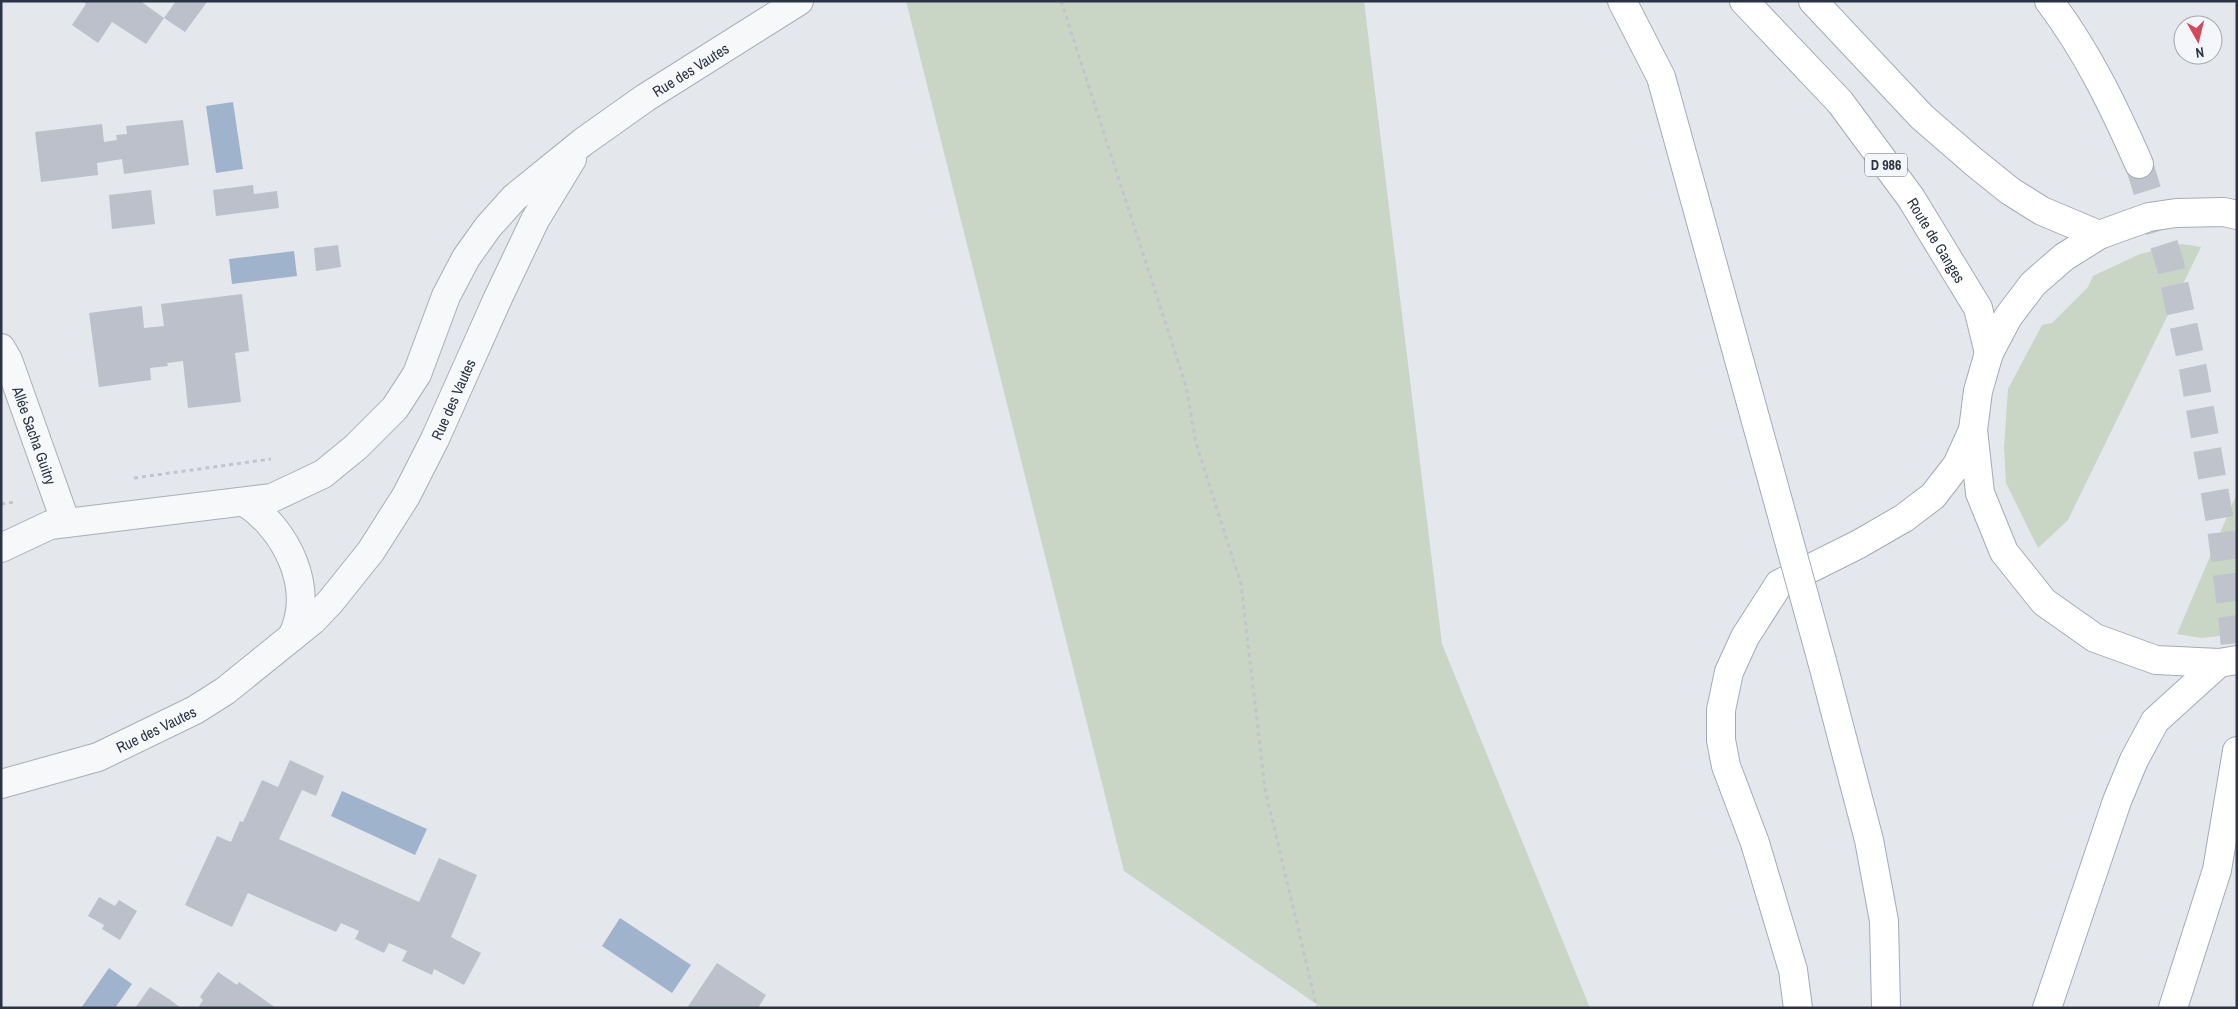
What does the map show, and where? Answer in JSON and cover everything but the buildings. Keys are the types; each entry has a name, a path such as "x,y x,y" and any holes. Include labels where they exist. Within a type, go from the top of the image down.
{"main road":[{"path":"1622,1 1662,77 1822,661 1873,858 1884,921 1886,1008"},
{"name":"Route de Ganges","path":"1744,1 1840,102 1911,198 1978,308 1989,353"},
{"path":"1813,1 1922,117 2010,192 2042,211 2099,235"},
{"path":"2049,1 2070,29 2110,100 2140,164"},
{"path":"2228,661 2156,660 2095,638 2044,602 2004,552 1980,493 1973,430 1978,391 1989,353 2008,317 2033,284 2064,257 2099,235 2124,224 2176,213 2224,212 2237,215"},
{"path":"1798,1008 1793,970 1755,843 1726,766 1721,740 1721,710 1729,672 1745,637 1779,584 1858,544 1904,518 1933,496 1957,464 1973,430"},
{"path":"2047,1008 2117,801 2134,760 2155,721 2228,661"},
{"path":"2173,1008 2217,870 2237,751"}],"street":[{"name":"Rue des Vautes","path":"1,548 50,525 66,522 272,498 323,474 356,447 389,415 416,374 446,296 466,258 488,227 514,198 583,142 645,98 799,1"},
{"name":"Rue des Vautes","path":"1,784 98,757 164,726 225,691 292,637 331,602 371,551 406,496 435,439 536,220 583,142"},
{"name":"Allée Sacha Guitry","path":"1,348 8,360 66,522"},
{"path":"246,502 258,511 276,530 292,558 299,579 300,605 297,628 292,637"}],"path":[{"path":"1061,1 1186,386 1196,443 1241,584 1265,788 1317,1008"}],"green space":[{"path":"906,1 1364,1 1442,644 1590,1008 1322,1008 1124,871"},
{"path":"2182,244 2201,247 2068,520 2038,548 2006,483 2004,447 2008,389 2042,325 2052,323 2088,287 2093,276 2140,254"},
{"path":"2237,493 2237,634 2201,638 2177,634"}],"water":[{"path":"233,102 243,169 216,173 206,106"},
{"path":"294,251 297,276 232,284 229,259"},
{"path":"342,791 427,829 415,855 331,816"},
{"path":"620,918 691,965 672,993 602,946"},
{"path":"109,968 132,984 115,1008 81,1008"}],"tunnel":[{"path":"2139,164 2170,264 2193,369 2221,528 2233,623 2237,675"}]}
